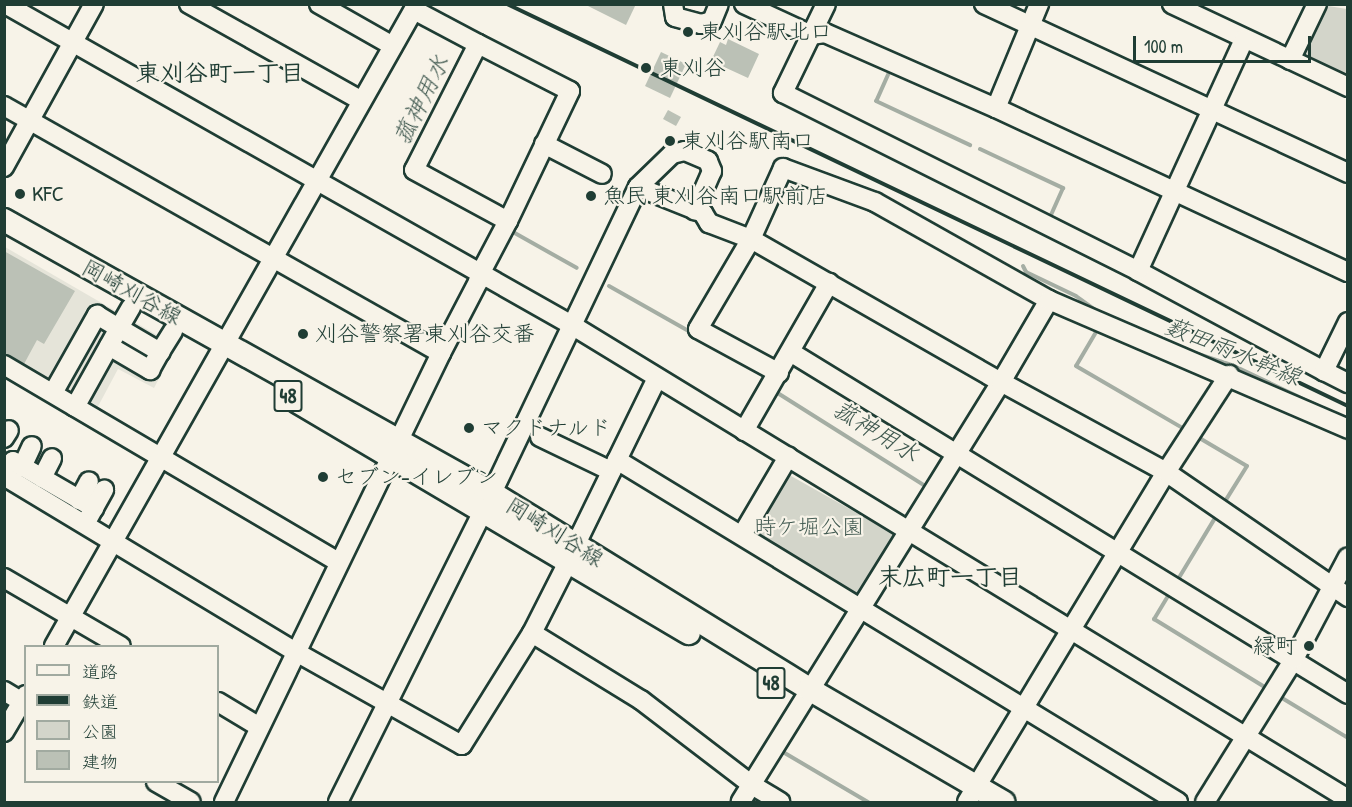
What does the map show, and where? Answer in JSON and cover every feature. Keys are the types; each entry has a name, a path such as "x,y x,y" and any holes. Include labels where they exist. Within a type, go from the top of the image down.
{"main road":[{"name":"岡崎刈谷線","path":"4,220 220,350 488,501 972,798 1003,802"},
{"name":"岡崎刈谷線","path":"4,237 173,331 220,350"}],"street":[{"path":"5,4 570,324 908,529 1245,740 1347,800"},
{"path":"4,167 74,44 94,4"},
{"path":"319,4 393,46"},
{"path":"673,4 675,17 701,24 712,21 719,4"},
{"path":"744,4 811,35 825,33 996,108 1176,190 1347,272"},
{"path":"826,4 783,93 1138,272 1347,383"},
{"path":"984,4 1347,173"},
{"path":"996,108 1039,4"},
{"path":"1172,4 1347,87"},
{"path":"1290,60 1317,4"},
{"path":"190,5 362,101"},
{"path":"55,645 415,7 478,44 570,91 258,726 224,802"},
{"path":"1138,272 1214,112 1244,39"},
{"path":"478,44 414,170 507,220"},
{"path":"4,106 441,353"},
{"path":"544,144 602,174"},
{"path":"338,802 488,501 570,324 638,187 672,154 685,151 708,161 712,171 695,210"},
{"path":"779,373 698,329 751,239 783,168 876,202 1049,300 1229,375 1347,429"},
{"path":"638,187 703,213 709,223 751,239 1001,382 1166,472 1340,592"},
{"path":"744,431 792,353 829,283"},
{"path":"741,802 1001,382 1049,300"},
{"path":"75,407 131,307"},
{"path":"53,393 97,315 160,352"},
{"path":"1324,371 1347,322"},
{"path":"109,346 150,370 173,331"},
{"path":"792,353 1118,554 1294,659 1347,694"},
{"path":"4,365 160,459 339,562"},
{"path":"972,798 1166,472 1229,375"},
{"path":"78,500 4,476 13,461 42,478 78,500 114,540 296,652 388,700 462,745 532,633 657,378"},
{"path":"540,437 614,466 742,536 862,608 1023,711 1178,802"},
{"path":"22,467 32,446"},
{"path":"742,536 788,457"},
{"path":"42,478 52,458"},
{"path":"78,500 97,485"},
{"path":"1206,802 1294,659 1340,592 1347,558"},
{"path":"4,578 119,645"},
{"path":"532,633 641,700 752,785 780,802"},
{"path":"4,691 24,700 4,732"},
{"path":"219,703 258,726"},
{"path":"158,783 191,802"}],"shaded area":[{"path":"5,247 176,346 154,388 118,369 95,412 5,360"}],"green space":[{"path":"1322,5 1347,9 1347,81 1302,60 1299,54"},
{"name":"時ケ堀公園","path":"784,472 894,534 855,598 750,536"}],"building":[{"path":"584,4 636,4 626,25"},
{"path":"728,39 759,54 748,78 711,61 720,42 726,45"},
{"path":"661,52 686,64 670,98 645,86"},
{"path":"668,110 681,117 676,126 663,119"},
{"path":"4,251 75,291 44,344 37,340 24,364 4,354"}],"waterway":[{"path":"891,68 876,101 970,145"},
{"path":"980,149 1063,188 1049,219"},
{"name":"菰神用水","path":"513,232 577,268"},
{"path":"1023,266 1026,272 1076,296 1104,316"},
{"name":"菰神用水","path":"609,286 692,333"},
{"path":"1099,327 1076,366 1186,430"},
{"name":"薮田雨水幹線","path":"1195,353 1232,365 1322,408"},
{"name":"菰神用水","path":"776,392 927,487"},
{"path":"1196,436 1247,466 1224,503"},
{"path":"1177,581 1218,513"},
{"path":"1171,591 1154,619 1263,686"},
{"path":"1282,698 1348,738"},
{"name":"菰神用水","path":"783,752 868,802"}],"railway":[{"path":"507,4 1348,406"}],"place":[{"name":"東刈谷駅北口","path":"688,32"},
{"name":"東刈谷","path":"646,68"},
{"name":"東刈谷駅南口","path":"670,141"},
{"name":"KFC","path":"20,194"},
{"name":"魚民 東刈谷南口駅前店","path":"591,196"},
{"name":"刈谷警察署東刈谷交番","path":"303,334"},
{"name":"マクドナルド","path":"469,428"},
{"name":"セブン-イレブン","path":"323,477"},
{"name":"緑町","path":"1309,646"}],"district":[{"name":"東刈谷町一丁目","path":"220,73"},
{"name":"末広町一丁目","path":"950,577"}]}
